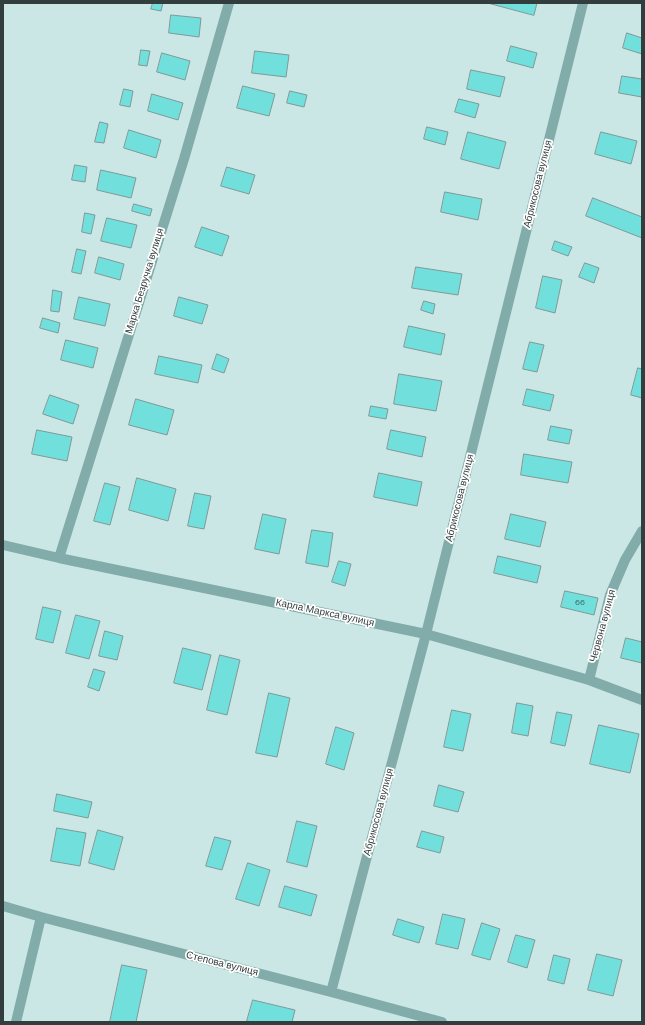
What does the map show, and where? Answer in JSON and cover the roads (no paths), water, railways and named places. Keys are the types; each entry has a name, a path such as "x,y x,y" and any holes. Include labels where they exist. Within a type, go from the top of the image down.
{"street":[{"name":"Марка Безручка вулиця","path":"58,558 184,159 228,3"},
{"name":"Абрикосова вулиця","path":"331,992 426,634 583,3"},
{"name":"Червона вулиця","path":"588,680 610,595 625,560 642,531"},
{"name":"Карла Маркса вулиця","path":"3,545 58,558 426,634 588,680 642,700"},
{"name":"Степова вулиця","path":"3,906 442,1022"},
{"path":"16,1022 41,917"}]}
